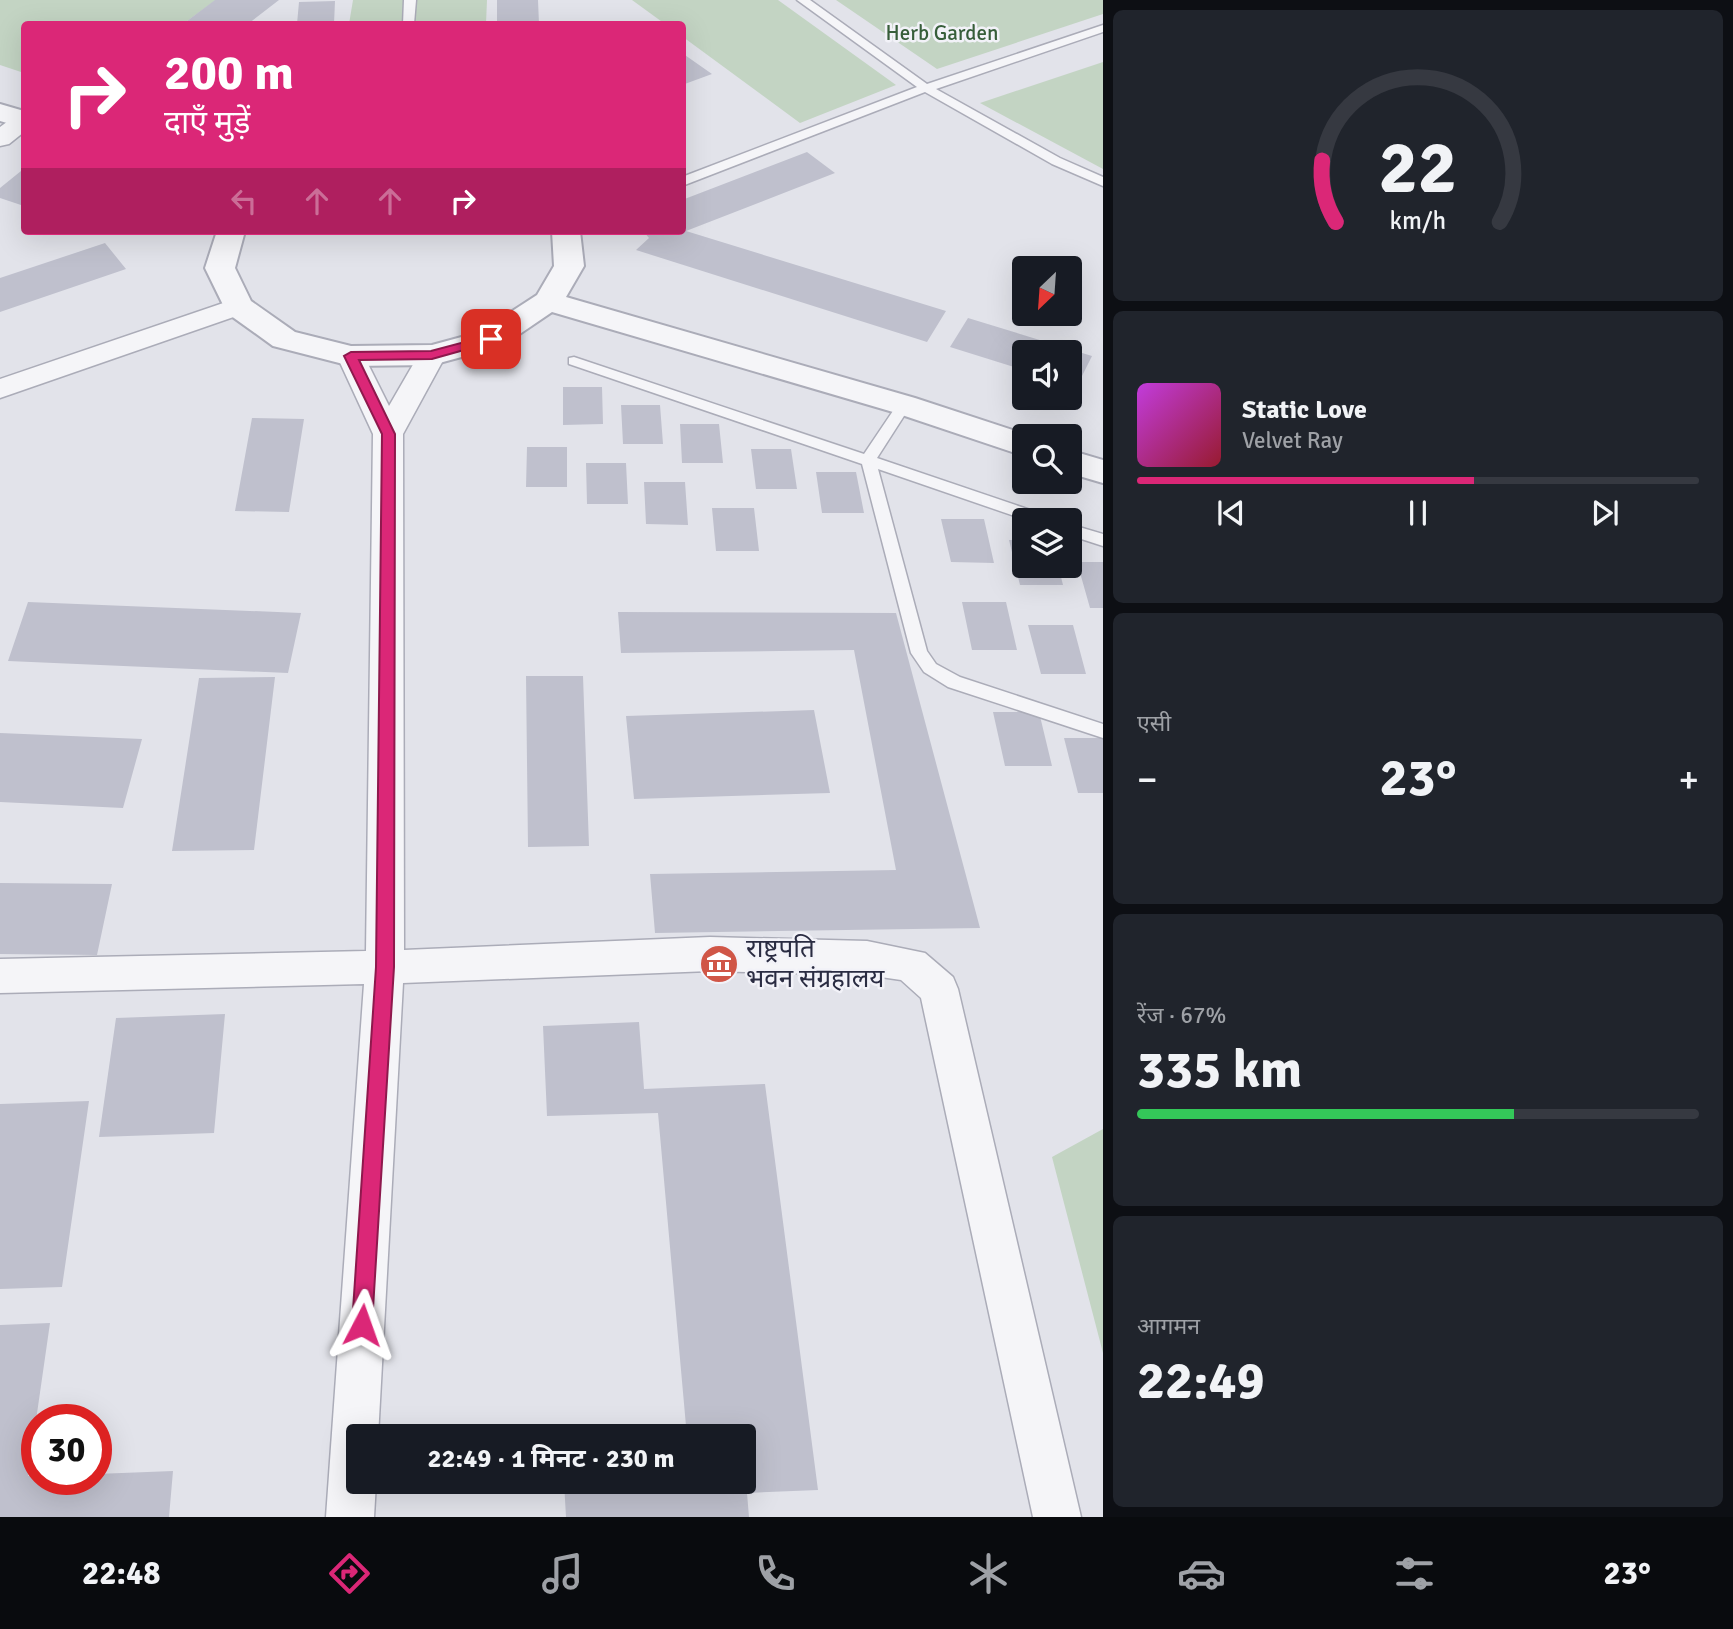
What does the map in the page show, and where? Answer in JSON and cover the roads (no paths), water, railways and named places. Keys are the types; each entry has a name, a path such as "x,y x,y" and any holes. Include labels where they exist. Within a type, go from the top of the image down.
{"street":[{"path":"0,112 21,119"},
{"path":"0,139 21,122"},
{"path":"230,235 219,268 237,306 284,339 351,356 432,355 491,339 548,301 569,266 566,235"},
{"path":"548,301 904,405 1012,441"},
{"path":"0,389 237,306"},
{"path":"388,434 432,355"},
{"path":"350,1517 385,967 388,434 351,356"},
{"path":"1082,465 1103,472"},
{"path":"0,976 385,967 710,954 867,958 911,965 939,989 1056,1517"}],"lane":[{"path":"409,21 410,0"},
{"path":"803,0 926,88 1056,162 1103,182"},
{"path":"686,180 926,88 1103,28"},
{"path":"574,361 1012,509"},
{"path":"904,405 869,460 919,653 930,668 954,682 1103,731"},
{"path":"1082,533 1103,540"}],"place":[{"name":"राष्ट्रपति भवन संग्रहालय","path":"719,964"}],"park label":[{"name":"Herb Garden","path":"942,33"}]}
